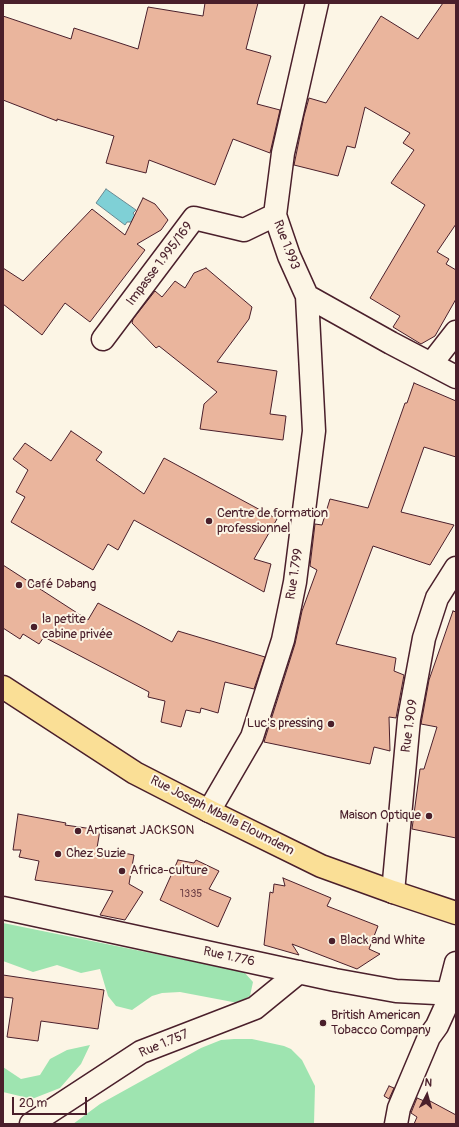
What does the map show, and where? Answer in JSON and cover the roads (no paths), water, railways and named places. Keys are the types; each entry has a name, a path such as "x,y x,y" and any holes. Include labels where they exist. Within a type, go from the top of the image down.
{"main road":[{"name":"Rue Joseph Mballa Eloumdem","path":"3,688 135,773 209,812 321,866 456,913"}],"street":[{"name":"Rue 1.993","path":"307,296 289,256 274,215 283,153 317,3"},
{"name":"Impasse 1.995/169","path":"103,339 194,218 244,230 274,215"},
{"path":"307,296 456,377"},
{"name":"Rue 1.799","path":"209,812 252,737 282,640 295,582 314,431 307,296"},
{"path":"431,364 456,332"},
{"name":"Rue 1.909","path":"393,892 409,719 424,638 438,598 456,568"},
{"name":"Rue 1.776","path":"3,908 300,972 396,991 452,997"},
{"path":"396,1124 399,1108 429,1037 437,1026 452,997 456,963"},
{"name":"Rue 1.757","path":"31,1124 141,1052 255,1008 300,972"}],"water":[{"path":"106,189 136,210 133,213 135,216 132,222 127,222 125,225 96,203"}],"place":[{"name":"Centre de formation professionnel","path":"209,521"},
{"name":"Café Dabang","path":"19,585"},
{"name":"la petite cabine privée","path":"34,627"},
{"name":"Luc's pressing","path":"331,724"},
{"name":"Maison Optique","path":"429,816"},
{"name":"Artisanat JACKSON","path":"78,831"},
{"name":"Chez Suzie","path":"58,854"},
{"name":"Africa-culture","path":"122,871"},
{"name":"Black and White","path":"332,941"},
{"name":"British American Tobacco Company","path":"323,1023"}]}
